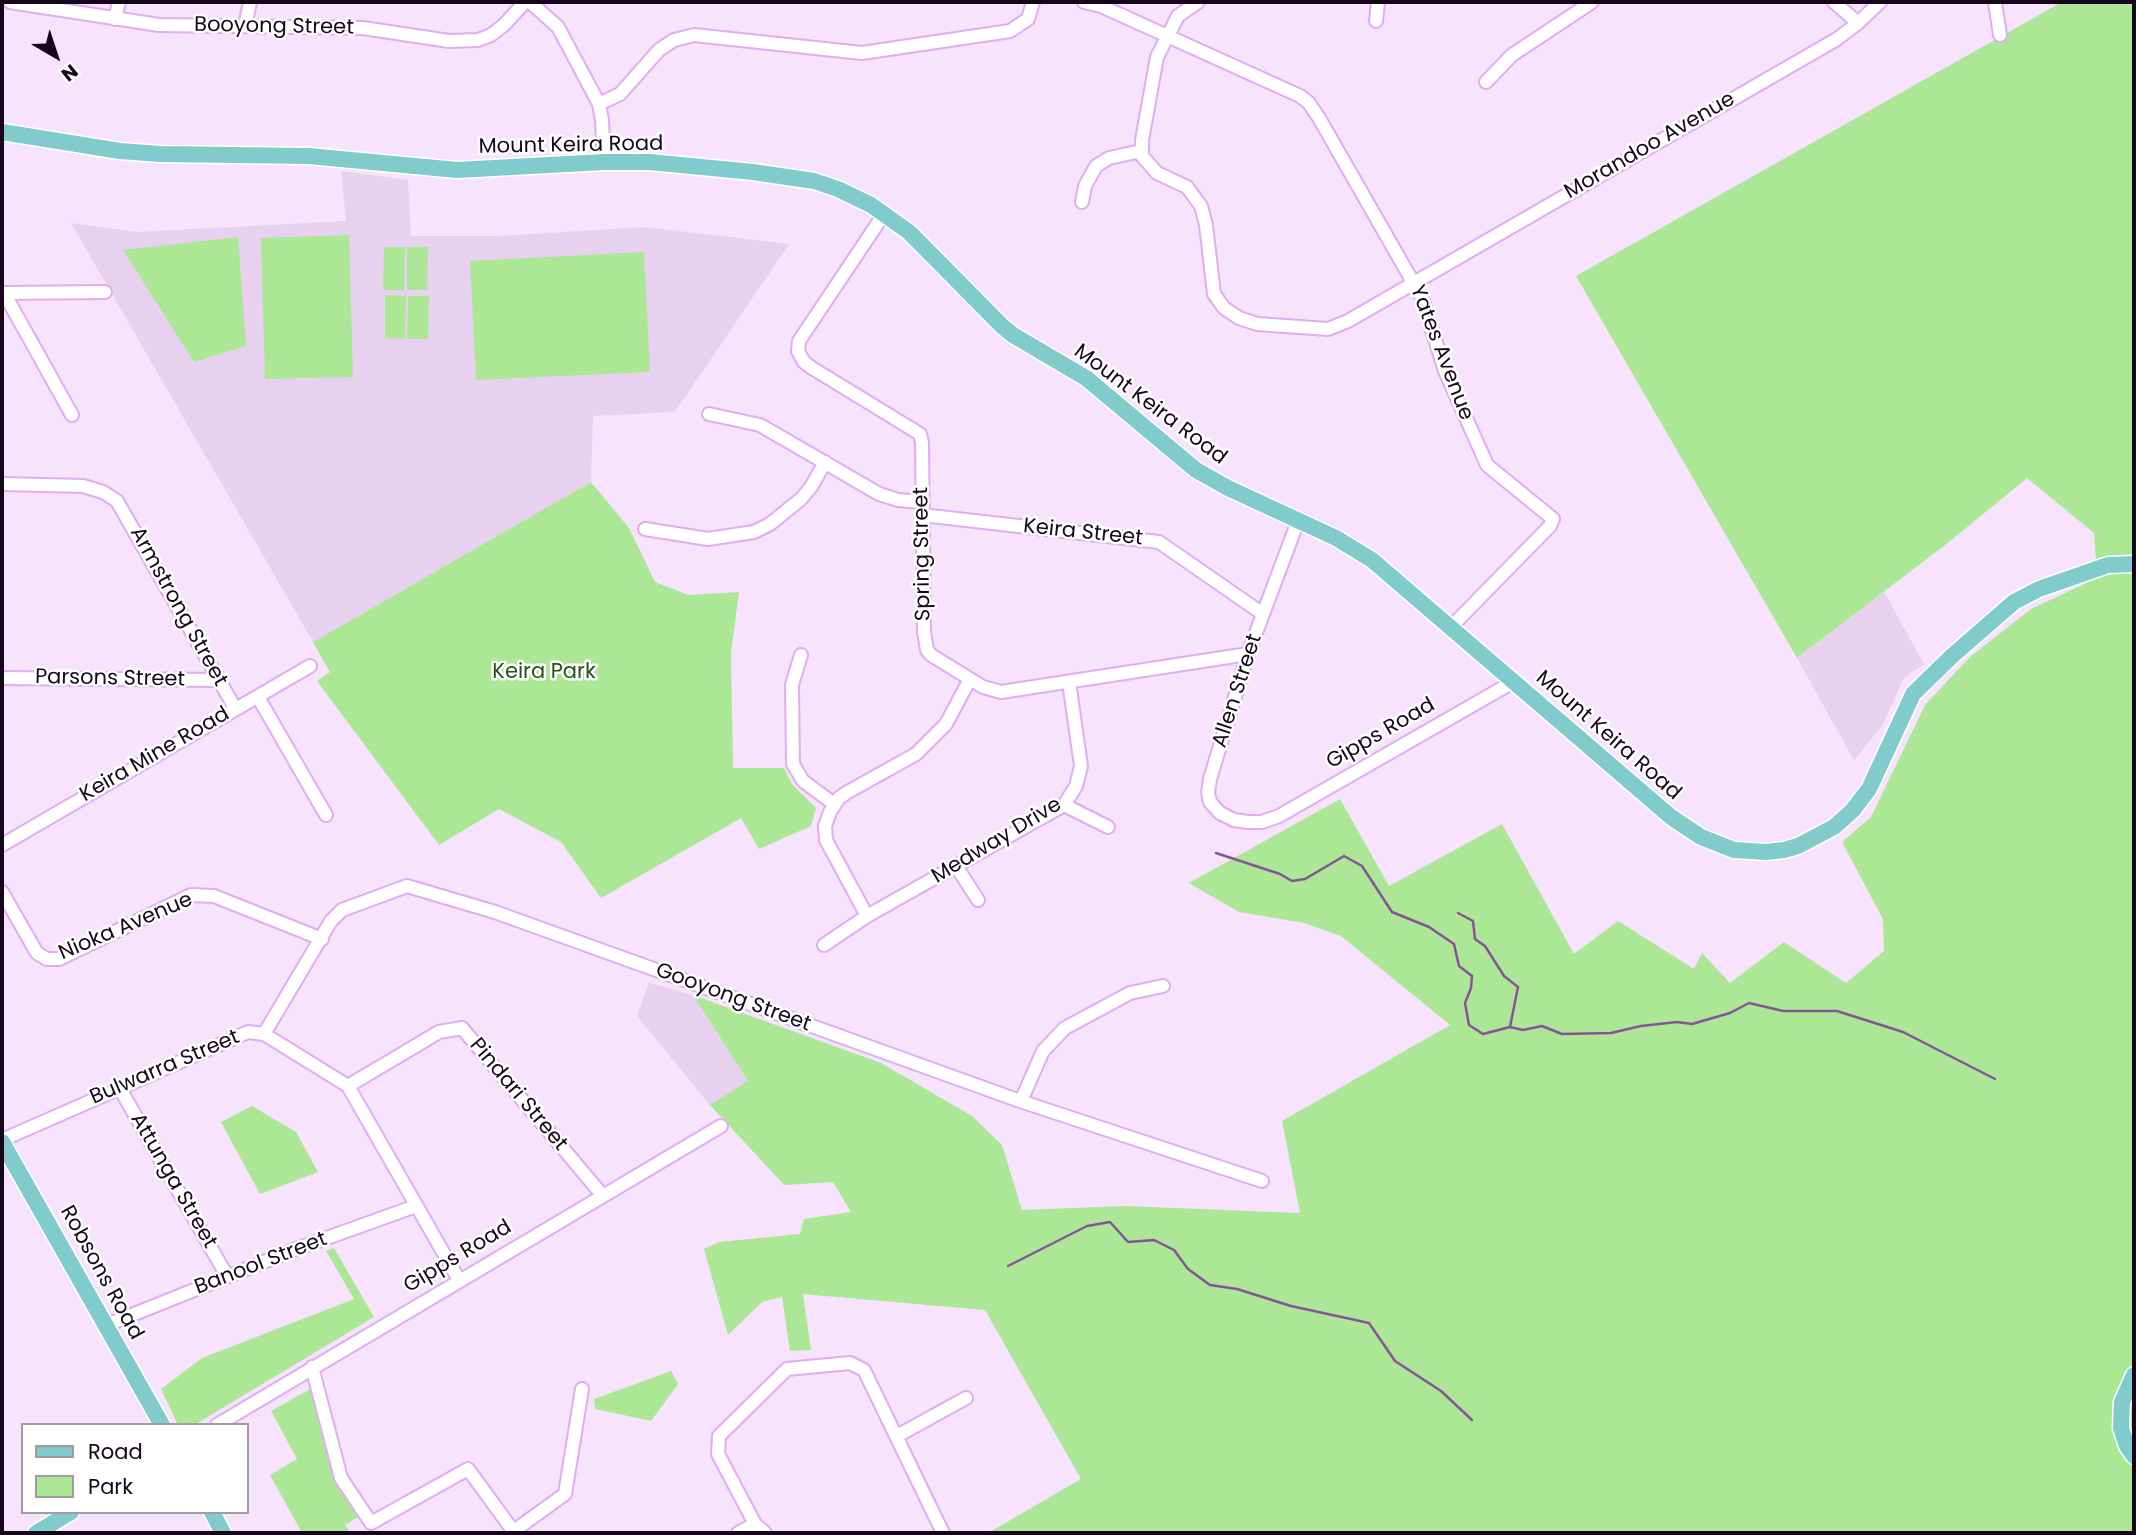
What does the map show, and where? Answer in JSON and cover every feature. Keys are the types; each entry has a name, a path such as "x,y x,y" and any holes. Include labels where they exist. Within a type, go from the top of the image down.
{"main road":[{"name":"Mount Keira Road","path":"2,132 134,152 309,156 457,170 650,162 814,181 847,193 884,214 928,250 988,314 1013,335 1096,386 1196,470 1228,488 1336,538 1372,560 1645,797 1687,829 1734,850 1766,852 1784,849 1817,837 1834,827 1852,811 1869,789 1913,694 1952,656 2014,603 2072,576 2108,565 2134,564"},
{"name":"Robsons Road","path":"2,1141 161,1423"},
{"path":"2134,1375 2122,1402 2122,1428 2127,1446 2134,1456"},
{"path":"36,1533 68,1514"},
{"path":"213,1514 223,1533"}],"street":[{"name":"Booyong Street","path":"9,2 159,25 363,28 441,40 478,40 496,33 527,2"},
{"path":"115,19 120,2"},
{"path":"245,26 250,2"},
{"path":"527,2 558,27 599,104 604,162"},
{"path":"599,104 620,93 659,50 674,40 694,35 862,53 1010,31 1028,19 1033,2"},
{"name":"Yates Avenue","path":"1084,2 1101,6 1305,100 1319,118 1422,298 1445,371 1487,465 1553,519 1550,526 1451,627"},
{"path":"1082,202 1087,181 1096,166 1110,158 1141,151 1154,67 1166,36 1178,16 1198,2"},
{"path":"1377,21 1378,2"},
{"path":"1486,82 1512,55 1592,2"},
{"path":"1833,2 1858,23"},
{"name":"Morandoo Avenue","path":"1141,151 1146,162 1157,173 1187,187 1197,198 1206,225 1214,294 1224,308 1238,318 1257,324 1328,330 1348,321 1837,39 1880,2"},
{"path":"1995,2 2000,35"},
{"name":"Spring Street","path":"884,214 799,341 798,351 804,362 812,368 918,431 922,443 925,643 931,655 989,690 1001,692 1248,654"},
{"path":"72,415 3,293 105,292"},
{"name":"Keira Street","path":"709,414 760,425 879,494 922,508 1159,542 1263,614"},
{"path":"645,529 708,539 754,532 777,519 801,499 825,462"},
{"name":"Armstrong Street","path":"2,484 83,486 103,492 122,507 235,708"},
{"name":"Allen Street","path":"1269,821 1234,820 1220,813 1210,802 1208,793 1248,654 1298,521"},
{"path":"801,654 792,685 793,764 803,781 834,804"},
{"name":"Keira Mine Road","path":"2,845 310,666"},
{"name":"Parsons Street","path":"2,678 218,680"},
{"path":"867,916 826,840 827,818 834,804 851,790 916,754 946,724 970,679"},
{"name":"Medway Drive","path":"824,944 867,916 1065,805 1076,786 1081,766 1069,682"},
{"name":"Gipps Road","path":"1269,821 1513,682"},
{"path":"258,697 326,816"},
{"path":"1065,805 1108,827"},
{"path":"956,866 978,900"},
{"name":"Gooyong Street","path":"264,1034 331,921 342,910 407,886 495,912 1021,1101 1262,1181"},
{"name":"Nioka Avenue","path":"2,892 37,953 47,959 59,960 191,895 214,896 322,939"},
{"path":"1021,1101 1037,1061 1058,1033 1130,993 1163,986"},
{"name":"Pindari Street","path":"348,1086 439,1032 462,1028 603,1196"},
{"name":"Bulwarra Street","path":"2,1141 248,1032 264,1034 348,1086 459,1280"},
{"name":"Attunga Street","path":"119,1087 227,1276"},
{"name":"Gipps Road","path":"220,1423 721,1126"},
{"name":"Banool Street","path":"107,1325 296,1249 416,1206"},
{"path":"765,1533 755,1524 718,1454 719,1436 786,1369 850,1363 864,1370 943,1533"},
{"path":"312,1367 341,1478 371,1523 468,1469 513,1532 565,1494 582,1389"},
{"path":"897,1436 966,1398"},
{"path":"738,1533 755,1524"}],"shaded area":[{"path":"341,171 408,180 411,236 498,236 645,227 789,244 675,412 593,416 591,482 313,642 71,223 137,232 346,221"},
{"path":"1884,592 1924,664 1904,678 1882,726 1854,760 1797,658"},
{"path":"649,983 693,995 748,1081 710,1105 637,1016"}],"green space":[{"path":"2062,2 2134,2 2134,1533 988,1533 1081,1479 985,1310 803,1294 811,1350 790,1351 782,1297 762,1302 728,1335 704,1249 719,1242 800,1234 804,1219 851,1212 833,1182 784,1185 710,1105 748,1081 693,995 881,1063 972,1116 1002,1145 1022,1210 1125,1206 1300,1213 1282,1121 1450,1025 1341,936 1304,923 1239,912 1189,883 1340,799 1389,886 1502,824 1574,954 1618,921 1694,969 1702,953 1730,983 1784,942 1846,983 1884,951 1883,919 1842,842 1871,817 1925,705 1970,657 2031,609 2097,578 2094,533 2027,478 1949,542 1797,658 1576,276"},
{"path":"349,235 353,377 265,379 261,238"},
{"path":"238,237 246,346 194,362 123,250"},
{"path":"384,247 405,247 404,290 383,290"},
{"path":"407,247 428,247 427,290 407,290"},
{"path":"644,252 650,372 476,380 470,261"},
{"path":"385,295 406,296 405,339 385,338"},
{"path":"408,296 429,296 428,339 407,339"},
{"name":"Keira Park","path":"591,482 629,528 655,582 688,595 739,592 731,653 733,768 784,768 792,784 816,808 811,826 759,849 741,818 601,898 561,842 499,809 439,845 317,681 330,672 313,642"},
{"path":"252,1106 296,1132 318,1172 260,1194 221,1122"},
{"path":"334,1248 374,1317 197,1423 177,1423 161,1389 202,1358 354,1299 326,1251"},
{"path":"671,1371 678,1384 651,1421 595,1409 594,1399"},
{"path":"312,1388 319,1404 321,1428 331,1463 360,1516 345,1525 350,1533 302,1533 270,1475 297,1459 271,1411"}],"waterway":[{"path":"1216,853 1280,874 1292,881 1305,879 1344,856 1362,866 1392,912 1429,927 1454,944 1459,966 1472,976 1465,1003 1469,1025 1483,1034 1510,1027 1523,1030 1542,1026 1562,1034 1611,1033 1677,1022 1692,1024 1730,1013 1749,1003 1783,1011 1837,1011 1903,1032 1995,1079"},
{"path":"1458,913 1473,921 1475,939 1485,946 1504,976 1518,987 1510,1027"},
{"path":"1008,1266 1087,1226 1110,1222 1128,1242 1154,1240 1174,1250 1188,1269 1210,1285 1237,1289 1291,1306 1369,1323 1395,1361 1441,1391 1472,1420"}]}
